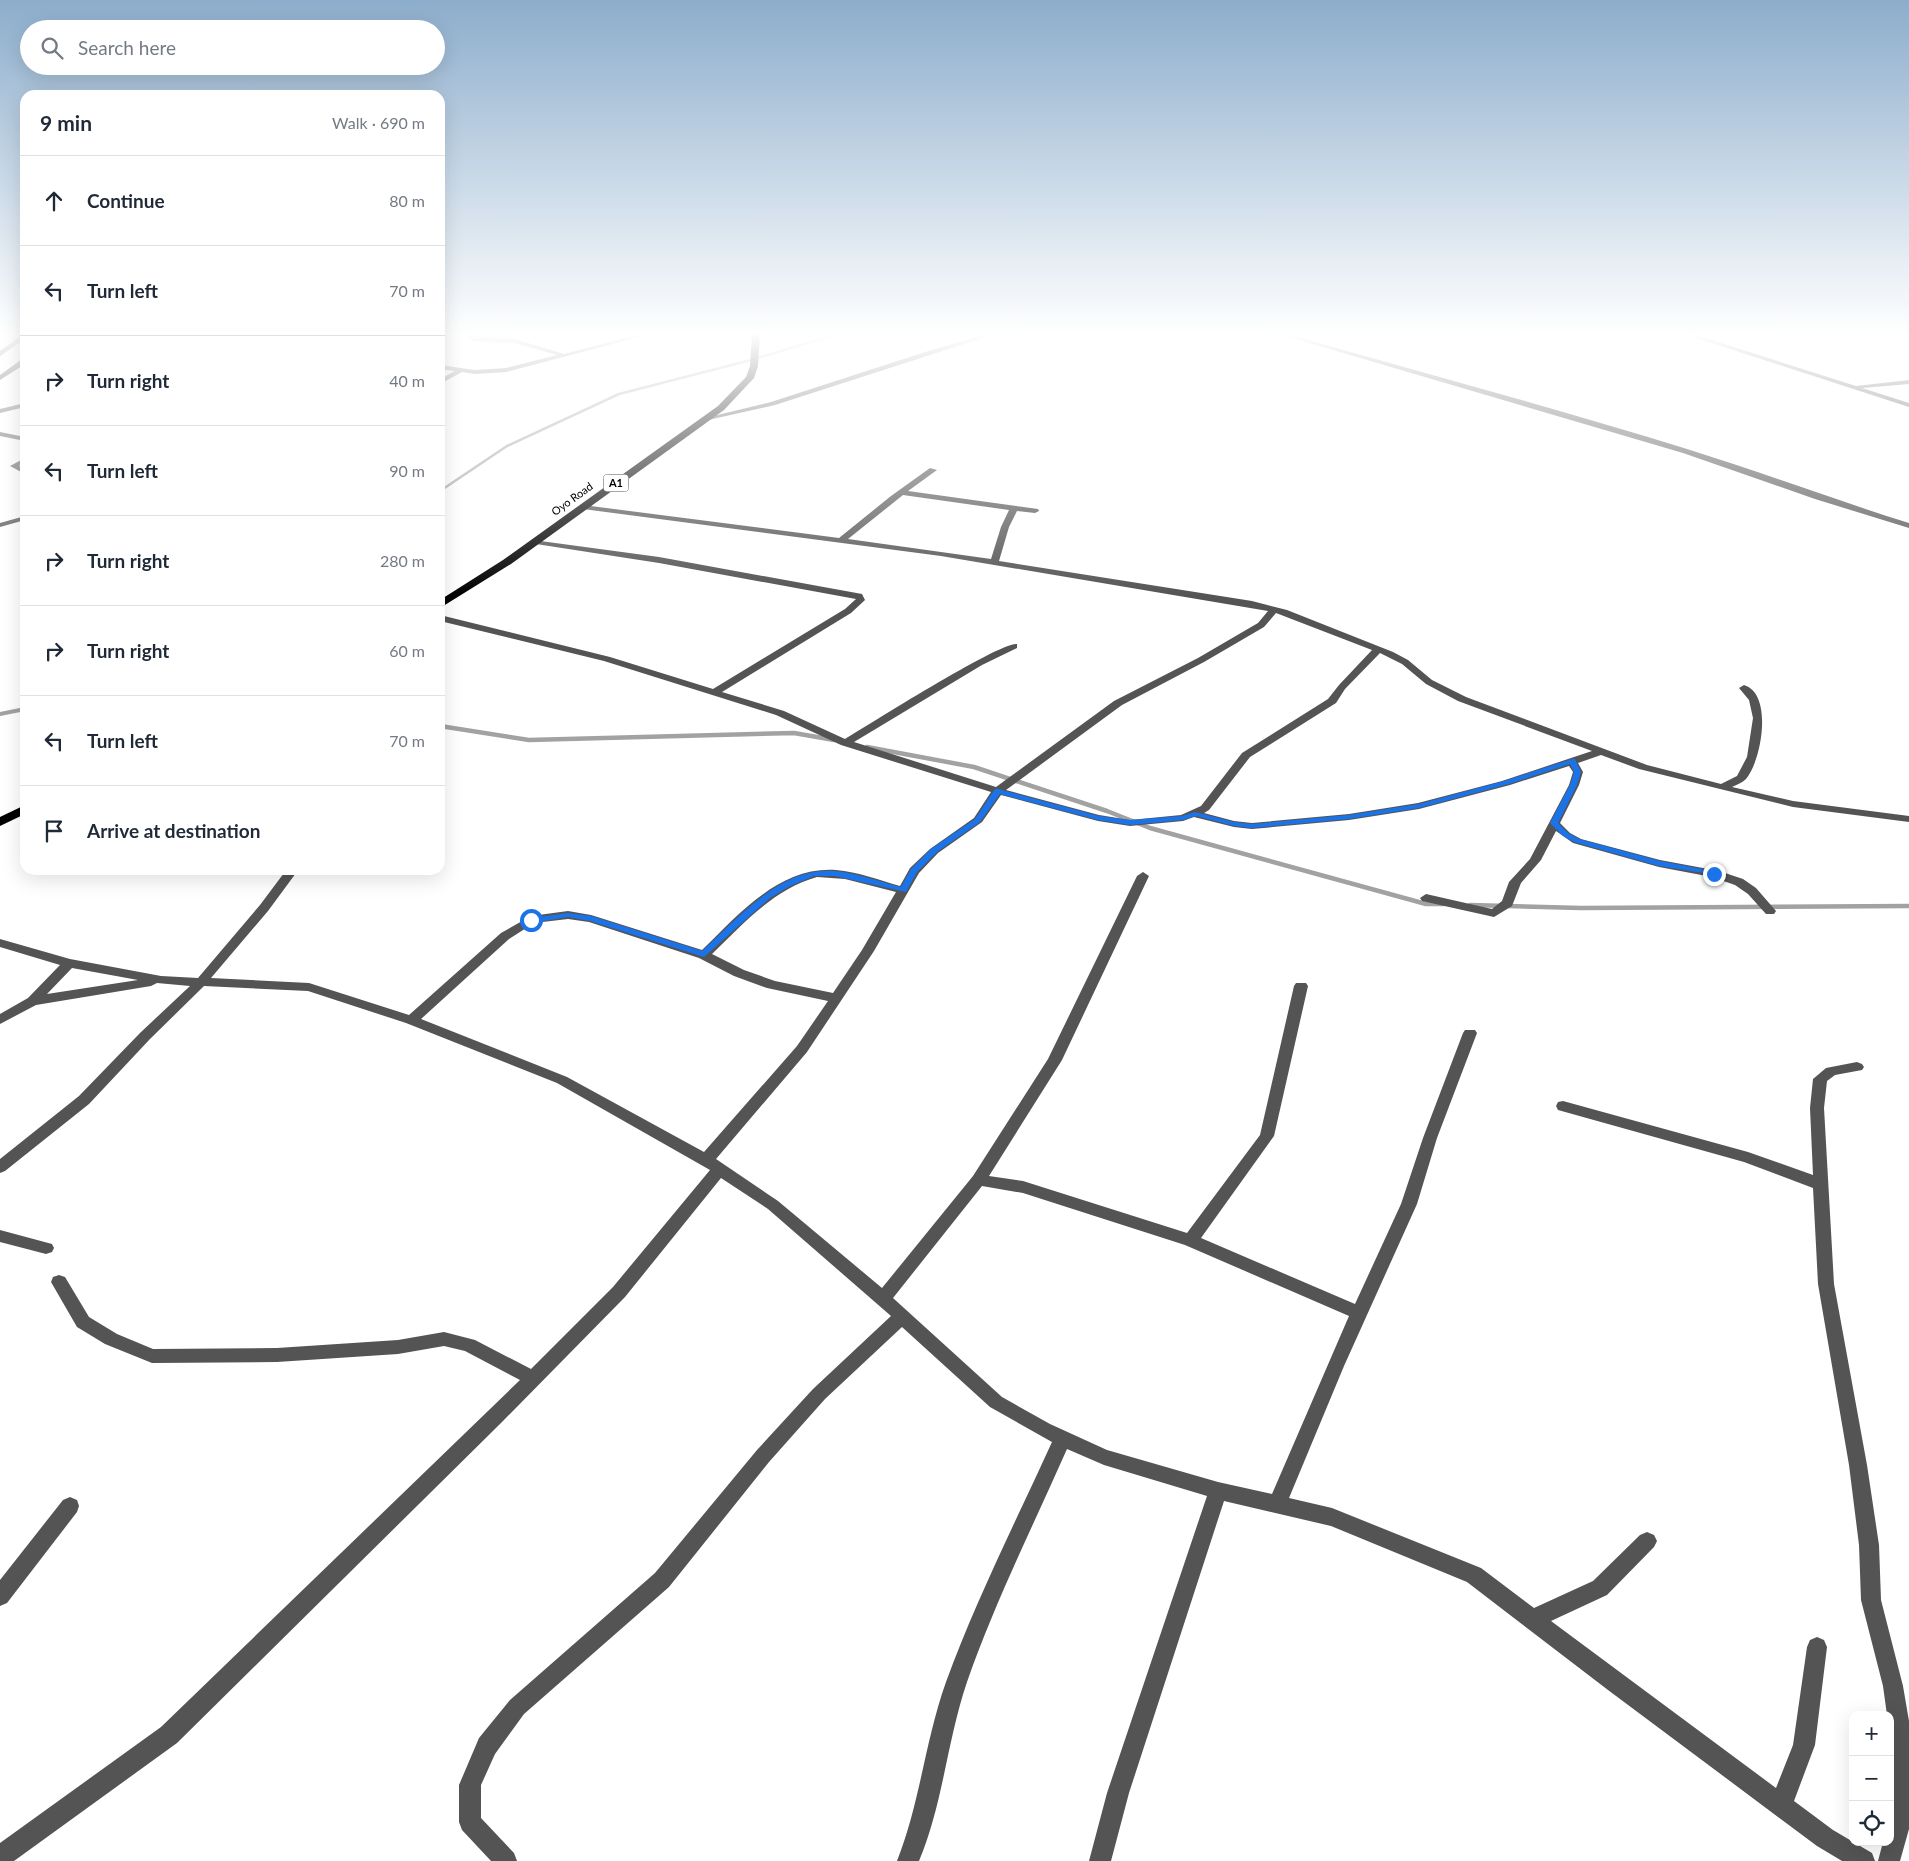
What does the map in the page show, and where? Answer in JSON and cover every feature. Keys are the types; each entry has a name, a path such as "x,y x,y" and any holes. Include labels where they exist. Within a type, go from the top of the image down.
{"highway":[{"name":"Oyo Road","path":"445,602 536,542 703,422"},
{"path":"0,822 20,812"}],"street":[{"path":"1592,422 1909,526"},
{"path":"0,434 20,438"},
{"path":"20,463 14,466 20,469"},
{"path":"841,541 894,498 904,493 933,470"},
{"path":"904,493 1035,511"},
{"path":"583,507 994,562 1149,586 1274,609 1379,649 1404,662 1429,682 1462,699 1643,767 1793,804 1909,819"},
{"path":"994,562 1005,526 1014,508"},
{"path":"0,525 20,519"},
{"path":"536,542 660,560 859,596 858,604 848,611 715,692"},
{"path":"0,1857 170,1735 534,1378 619,1292 712,1164 802,1049 868,951 914,871 934,851 978,820 1002,788 1118,703 1201,660 1261,625 1274,609"},
{"path":"445,619 608,659 780,713 845,743 1098,818 1130,823 1183,818 1205,808 1246,755 1332,700 1379,649"},
{"path":"845,743 979,663 1014,646"},
{"path":"1722,788 1740,778 1752,757 1758,718 1754,699 1744,688"},
{"path":"1195,814 1234,824 1252,826 1349,817 1419,806 1506,783 1600,752"},
{"path":"1426,898 1494,913 1508,903 1515,882 1535,860 1574,785 1578,772 1572,761"},
{"path":"1554,823 1566,835 1577,841 1659,863 1714,874 1739,882 1752,891 1770,911"},
{"path":"704,955 767,896 788,884 813,874 835,873 903,890"},
{"path":"0,1167 84,1100 144,1036 202,981 289,875"},
{"path":"883,1299 978,1180 1055,1060 1143,876"},
{"path":"411,1020 505,936 531,920 568,915 591,919 704,955 739,973 772,985 836,998"},
{"path":"0,943 69,963 161,980 309,987 411,1020 562,1080 712,1164 773,1205 883,1299 996,1402 1044,1430 1104,1457 1218,1491 1332,1517 1474,1574 1825,1838 1864,1861"},
{"path":"0,1020 33,1001 69,963"},
{"path":"33,1001 161,980"},
{"path":"1190,1240 1267,1136 1300,986"},
{"path":"1278,1504 1335,1366 1409,1204 1430,1138 1470,1033"},
{"path":"1858,1067 1832,1071 1820,1079 1817,1108 1826,1284 1858,1465 1869,1545 1871,1600 1893,1686 1905,1765 1902,1814 1889,1861"},
{"path":"1563,1106 1748,1158 1820,1184"},
{"path":"978,1180 1023,1187 1190,1240 1359,1313"},
{"path":"0,1236 46,1248"},
{"path":"59,1282 83,1322 111,1339 152,1356 277,1356 398,1347 444,1339 470,1345 534,1378"},
{"path":"506,1861 470,1822 470,1785 487,1746 517,1707 662,1580 763,1456 819,1394 902,1316"},
{"path":"908,1861 918,1841 945,1718 979,1625 1063,1438"},
{"path":"1100,1861 1118,1793 1218,1491"},
{"path":"0,1596 70,1506"},
{"path":"1532,1619 1600,1588 1647,1541"},
{"path":"1781,1805 1804,1745 1817,1647"}],"waterway":[{"path":"445,488 507,446 559,422"},
{"path":"0,714 20,710"},
{"path":"445,727 529,740 794,733 834,740"},
{"path":"867,747 974,767 1107,811 1150,828 1426,904 1444,904"},
{"path":"1470,905 1581,908 1909,906"}],"route":[{"path":"531,920 568,915 591,919 704,955 767,896 779,888 813,874 835,873 903,890 914,871 934,851 978,820 998,791 1098,818 1130,823 1183,818 1195,814 1234,824 1252,826 1275,825 1349,817 1419,806 1506,783 1572,761 1578,772 1574,785 1554,823 1566,835 1577,841 1659,863 1714,874"}]}
